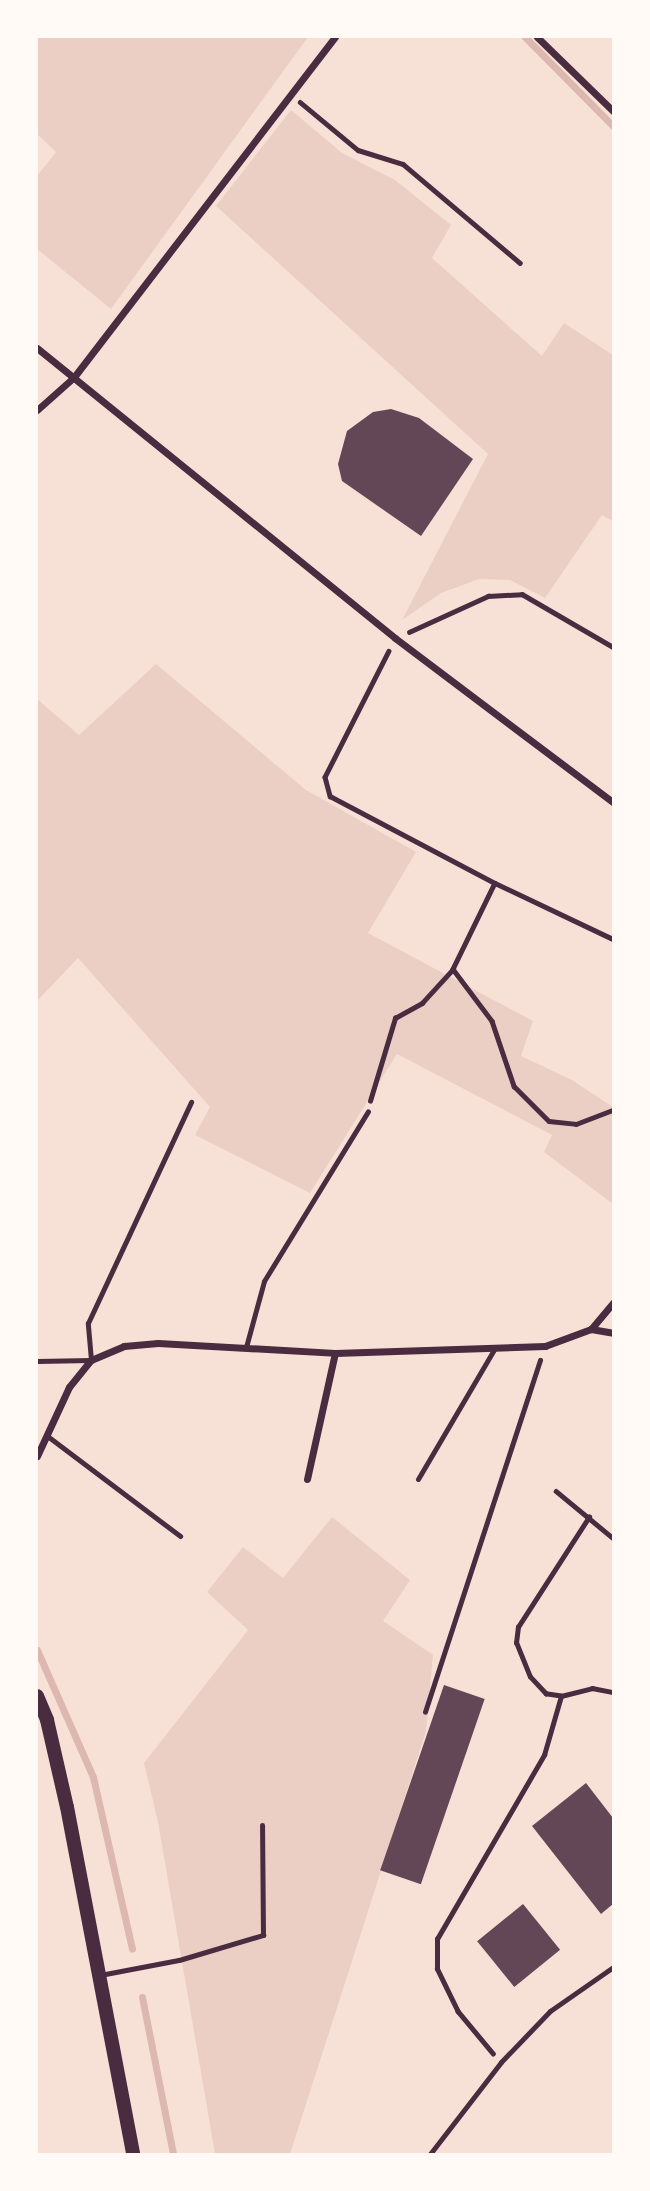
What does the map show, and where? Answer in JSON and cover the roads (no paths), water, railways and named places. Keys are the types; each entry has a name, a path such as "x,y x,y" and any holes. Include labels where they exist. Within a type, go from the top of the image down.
{"main road":[{"path":"37,1696 47,1720 100,1975 133,2154"}],"street":[{"path":"37,410 75,377 335,37"},
{"path":"537,37 613,111"},
{"path":"37,348 395,638 613,802"},
{"path":"37,1455 69,1387 91,1360 124,1346 158,1343 335,1353 545,1346 591,1329 613,1303"},
{"path":"591,1329 613,1333"},
{"path":"307,1479 335,1353"}],"lane":[{"path":"37,1361 91,1360 88,1323 191,1102"},
{"path":"246,1347 264,1281 368,1111"},
{"path":"418,1479 495,1348"},
{"path":"46,1435 180,1536"},
{"path":"100,1975 178,1960 263,1935 262,1825"},
{"path":"430,2154 501,2062 550,2011 613,1967"}],"waterway":[{"path":"525,37 613,126"},
{"path":"37,1650 93,1777 132,1949"},
{"path":"142,1997 173,2154"}]}
